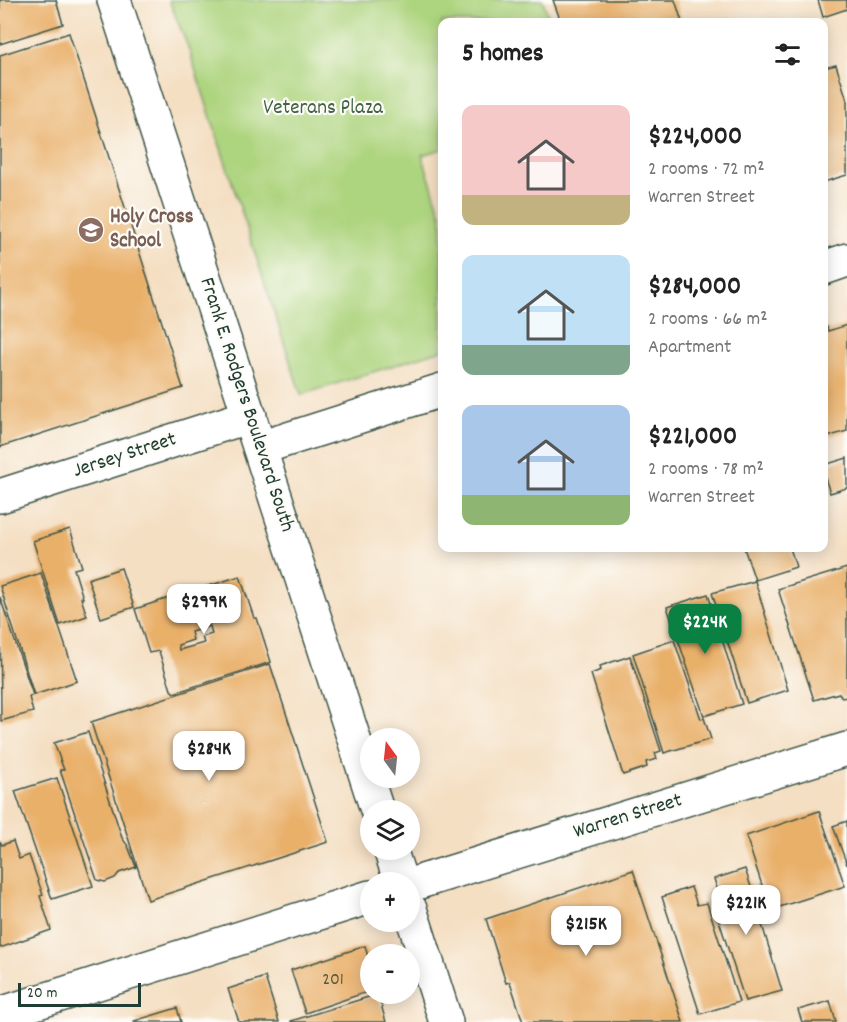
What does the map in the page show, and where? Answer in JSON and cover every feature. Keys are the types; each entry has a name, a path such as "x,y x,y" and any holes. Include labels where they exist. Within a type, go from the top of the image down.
{"street":[{"name":"Frank E. Rodgers Boulevard South","path":"114,0 374,800"},
{"path":"828,267 847,260"},
{"path":"260,448 438,391"},
{"name":"Jersey Street","path":"0,495 250,416"},
{"name":"Warren Street","path":"420,882 847,749"},
{"path":"0,1014 360,900"},
{"path":"418,932 447,1022"}],"green space":[{"name":"Veterans Plaza","path":"169,0 543,0 549,18 438,18 438,150 422,155 438,205 438,351 301,395 188,47"}],"building":[{"path":"0,0 56,0 63,24 0,44"},
{"path":"553,0 675,0 681,18 560,18"},
{"path":"818,0 847,0 847,9 823,17"},
{"name":"Holy Cross School","path":"69,33 183,388 0,447 0,55"},
{"path":"836,65 847,100 847,175 828,181 828,67"},
{"path":"847,325 847,431 828,437 828,331"},
{"path":"847,458 847,488 830,493 828,464"},
{"path":"70,529 82,567 74,569 87,616 60,625 33,541"},
{"path":"745,552 791,552 796,567 755,580"},
{"path":"121,568 134,607 101,618 88,579"},
{"path":"847,568 847,697 842,698 839,693 814,700 778,589"},
{"path":"41,573 77,681 34,695 0,586"},
{"path":"240,576 271,662 174,693 171,690 159,651 149,653 135,609 181,594 183,601 202,596 199,589","holes":["210,626 212,634 202,637 204,643 179,650 178,645 193,640 191,632"]},
{"path":"755,581 788,690 747,703 712,593"},
{"path":"708,594 742,704 704,716 667,607"},
{"path":"0,597 33,695 29,697 33,712 1,721"},
{"path":"674,640 701,719 704,718 711,739 664,753 633,654"},
{"path":"630,656 661,751 655,753 657,759 646,762 647,767 623,775 591,674 601,670 600,666"},
{"path":"270,664 328,842 148,900 91,722"},
{"path":"88,732 122,838 128,846 136,867 119,873 115,878 105,882 97,880 60,770 64,770 54,743"},
{"path":"57,778 93,886 52,899 15,791"},
{"path":"819,811 845,886 770,910 746,836"},
{"path":"847,821 847,865 833,826"},
{"path":"0,841 2,845 13,841 19,859 29,855 43,895 40,896 51,930 0,948"},
{"path":"745,869 751,887 755,889 763,917 760,918 782,991 745,1001 713,902 721,900 714,879"},
{"path":"633,870 683,1022 523,1022 510,982 506,983 486,919"},
{"path":"691,887 697,905 707,903 739,1002 700,1014 662,897"},
{"path":"360,948 360,994 305,1013 291,970"},
{"path":"265,977 279,1022 239,1022 228,989"},
{"path":"360,1000 360,1004 381,1004 386,1022 291,1022"},
{"path":"830,1001 836,1022 802,1022 798,1010"},
{"path":"177,1008 181,1022 134,1022 134,1021"}],"place":[{"name":"Holy Cross School","path":"91,230"}]}
